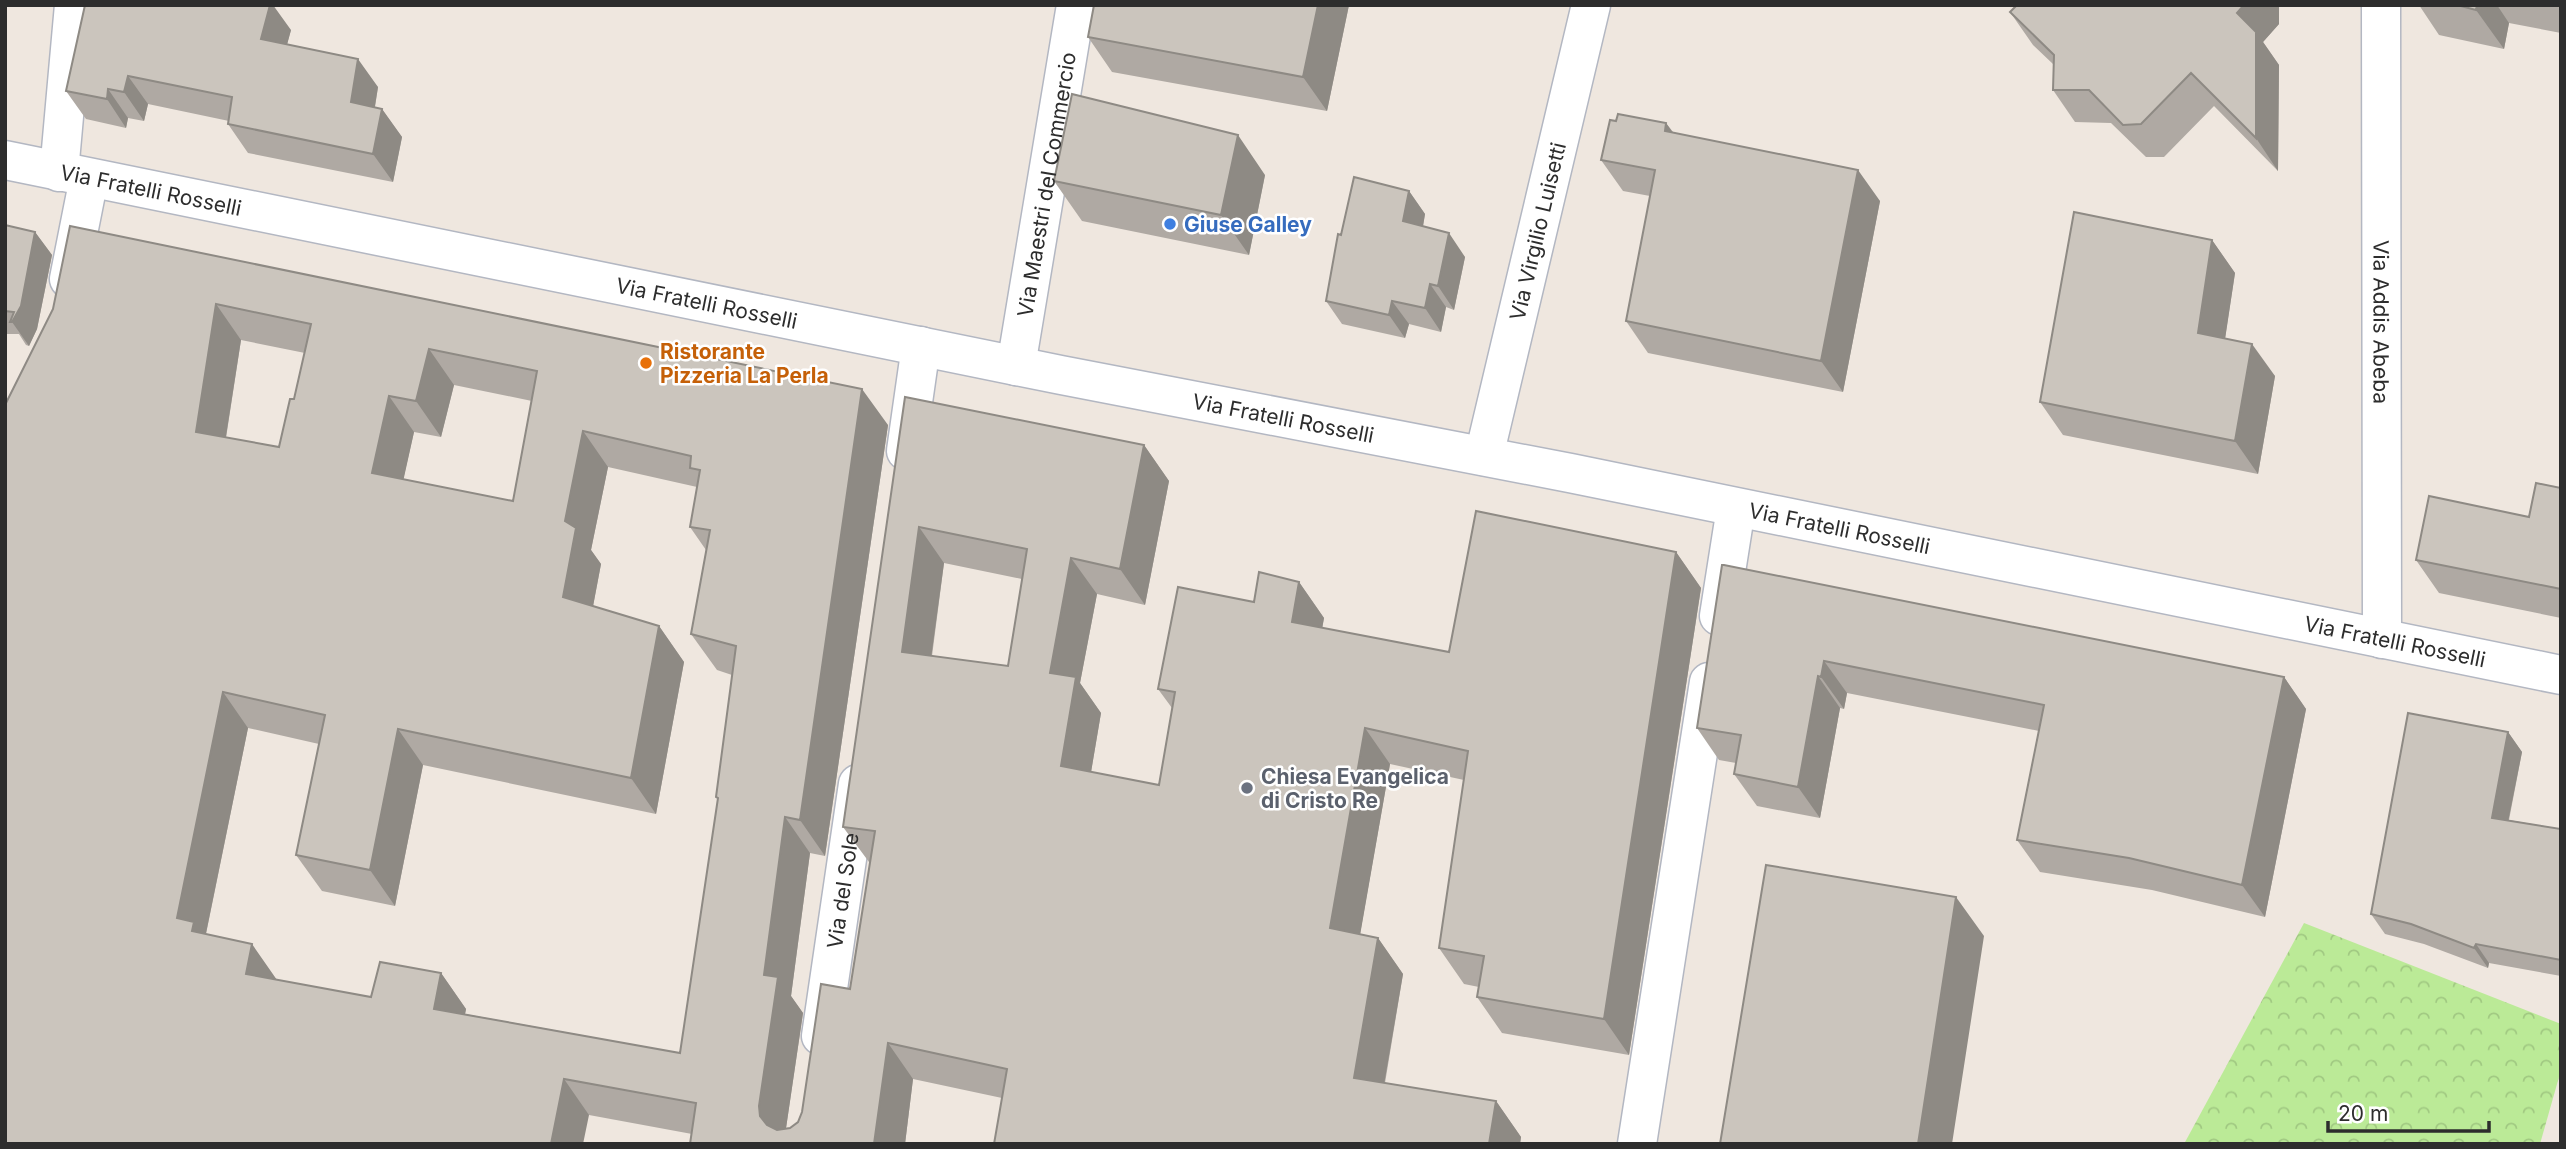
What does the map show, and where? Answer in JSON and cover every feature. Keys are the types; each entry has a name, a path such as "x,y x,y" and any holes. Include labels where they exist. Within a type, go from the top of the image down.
{"street":[{"path":"63,310 74,175 74,5"},
{"name":"Via Maestri del Commercio","path":"1016,366 1076,5"},
{"name":"Via Virgilio Luisetti","path":"1483,456 1591,5"},
{"name":"Via Addis Abeba","path":"2381,5 2382,639"},
{"name":"Via Fratelli Rosselli","path":"5,160 1016,366 1483,456 2561,675"},
{"path":"901,483 921,346"},
{"path":"1637,1144 1736,508"},
{"name":"Via del Sole","path":"816,1075 863,745"}],"green space":[{"path":"2304,923 2561,1024 2561,1070 2540,1144 2184,1144"}],"building":[{"path":"85,5 270,5 261,39 358,59 351,102 382,109 373,154 228,124 232,97 128,76 124,92 108,89 107,99 66,91"},
{"path":"1094,5 1318,5 1303,77 1088,37"},
{"path":"2017,5 2244,5 2237,13 2256,32 2256,138 2191,73 2141,124 2123,125 2089,90 2053,90 2054,55 2010,12"},
{"path":"2457,5 2477,5 2476,10"},
{"path":"1072,94 1238,135 1221,215 1054,181"},
{"path":"1618,114 1666,123 1665,131 1858,170 1821,361 1626,321 1655,170 1601,160 1610,120 1616,121"},
{"path":"1354,177 1409,191 1403,221 1449,233 1438,286 1430,284 1425,308 1392,301 1389,315 1326,301 1338,234 1341,235"},
{"path":"2074,212 2212,240 2198,333 2252,344 2235,441 2040,402"},
{"path":"5,225 35,232 21,306 12,322 14,312 5,311"},
{"path":"70,226 862,389 800,820 785,817 764,975 778,977 759,1106 760,1116 767,1125 777,1130 790,1128 798,1122 802,1112 821,984 850,989 875,831 843,827 905,397 1144,445 1120,569 1071,558 1050,673 1076,677 1061,766 1159,785 1175,692 1158,689 1178,587 1254,602 1259,572 1299,582 1292,622 1449,652 1476,511 1676,552 1604,1019 1477,997 1484,956 1439,948 1468,751 1365,728 1330,928 1378,938 1354,1078 1496,1101 1489,1144 994,1144 1007,1069 888,1043 874,1144 690,1144 696,1103 564,1079 551,1144 5,1144 5,405 53,309","holes":["216,304 311,324 294,399 290,399 279,447 196,432","429,349 537,371 513,501 372,473 389,396 416,401","583,431 691,456 690,468 700,470 690,527 710,530 691,634 736,646 716,797 718,798 680,1053 434,1009 441,973 380,962 371,997 246,974 252,944 192,931 194,922 177,918 223,692 325,715 296,855 370,870 398,729 631,778 659,626 563,597 576,528 565,521","919,527 1027,549 1008,666 902,652"]},
{"path":"2536,483 2561,488 2561,589 2416,560 2429,496 2529,517"},
{"path":"1722,565 2284,677 2242,885 2129,858 2017,840 2044,705 1824,661 1821,677 1818,676 1798,787 1734,774 1741,735 1697,728"},
{"path":"2408,713 2508,732 2492,818 2561,829 2561,960 2476,944 2474,948 2411,924 2371,914"},
{"path":"1766,865 1956,897 1918,1144 1720,1144"}],"place":[{"name":"Giuse Galley","path":"1170,224"},
{"name":"Ristorante Pizzeria La Perla","path":"646,363"},
{"name":"Chiesa Evangelica di Cristo Re","path":"1247,788"}]}
